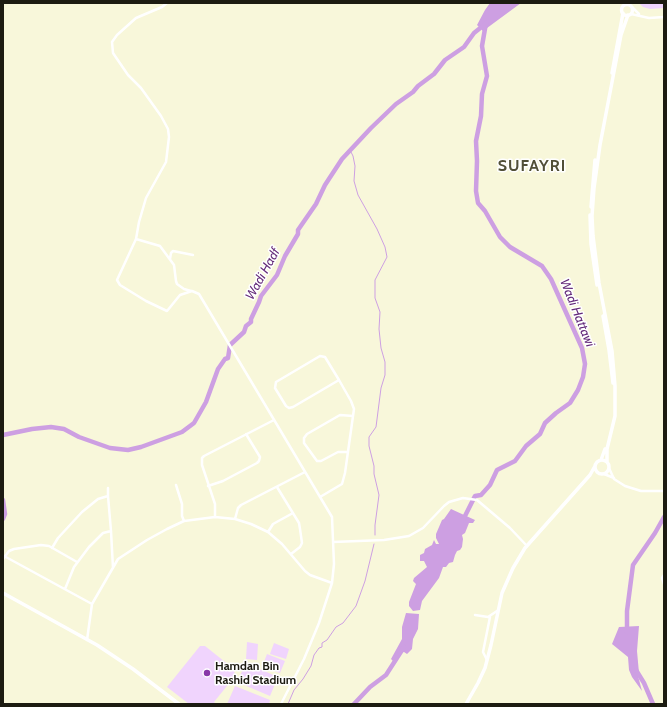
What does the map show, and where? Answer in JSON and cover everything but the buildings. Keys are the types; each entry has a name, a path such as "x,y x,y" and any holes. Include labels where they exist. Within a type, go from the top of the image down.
{"main road":[{"path":"466,704 478,683 487,660 504,585 520,555 586,480 597,462 601,460 605,452 611,426 613,390 609,350 591,249 591,190 597,145 623,13 621,10 625,4 627,4 631,5 632,11 629,14 621,35 600,145 592,216 599,283 612,351 615,386 615,416 608,448 608,471 586,480"},
{"path":"623,13 629,14"},
{"path":"601,460 608,462"},
{"path":"595,466 596,471 602,474"},
{"path":"3,593 87,640 134,669 179,704"}],"street":[{"path":"167,3 162,7 136,18 117,35 112,42 113,53 128,76 141,88 153,104 161,116 169,133 166,162 146,198 136,239 117,279 120,285 146,301 167,311 180,294 192,291"},
{"path":"631,5 641,16"},
{"path":"629,14 656,18 664,17"},
{"path":"136,239 159,245 175,266 175,278 177,284 184,289 199,294 332,517 334,564 332,583 319,623 304,659 281,704"},
{"path":"170,259 173,251 193,255"},
{"path":"320,497 342,484 345,473 354,406 339,380 325,357 321,356 278,380 275,386 286,406 291,408 339,380"},
{"path":"348,452 338,452 321,461 317,461 304,443 304,438 307,434 340,415 353,416"},
{"path":"215,517 215,504 202,465 202,458 274,420"},
{"path":"208,486 223,481 257,463 260,457 246,434"},
{"path":"609,468 614,478"},
{"path":"235,519 238,508 241,505 305,472"},
{"path":"602,474 614,478 625,486 634,490 664,491"},
{"path":"176,485 182,504 182,516 184,521"},
{"path":"277,487 298,523 302,539 300,547 291,554"},
{"path":"108,488 112,531 113,568"},
{"path":"52,548 58,538 82,512 98,499 108,496"},
{"path":"333,542 384,540 409,536 424,528 449,502 463,498 477,500 528,545"},
{"path":"268,532 272,524 293,513"},
{"path":"87,640 92,604 118,559 153,536 184,521 215,517 235,519 268,532 291,554 305,572 332,583"},
{"path":"64,589 77,562 89,547 99,537 108,531 112,531"},
{"path":"77,562 52,548 41,545 14,549 9,551 4,558 92,604"},
{"path":"113,554 117,558 121,557"},
{"path":"664,575 662,578 664,584"},
{"path":"475,615 490,616 497,611"},
{"path":"487,660 483,652 490,616"}],"shaded area":[{"path":"490,3 521,3 483,31 477,25"},
{"path":"639,3 664,3 664,8 650,9 643,7"},
{"path":"451,509 475,520 473,523 469,523 465,533 462,535 462,547 457,551 453,562 449,563 446,567 443,567 439,578 422,601 420,610 413,611 409,606 409,602 416,584 413,581 414,578 427,567 424,561 420,561 420,555 424,553 425,549 432,545 434,540 436,544 439,544 436,534 442,520"},
{"path":"406,613 419,614 418,629 413,639 412,649 407,654 404,652 399,653 394,662 391,659 402,639 402,627"},
{"path":"639,626 637,651 638,676 642,691 629,670 628,657 612,644 619,627"},
{"path":"247,642 258,644 257,660 246,659"},
{"path":"274,643 289,649 286,659 270,654"},
{"name":"Hamdan Bin Rashid Stadium","path":"200,646 205,646 234,669 235,676 214,702 216,704 189,704 167,687"},
{"path":"267,654 285,661 280,673 262,667"},
{"path":"246,663 278,677 270,696 237,682"},
{"path":"235,686 270,700 269,704 227,704"}],"waterway":[{"name":"Wadi Hattawi","path":"463,520 475,496 481,495 490,485 497,470 515,461 526,446 540,434 545,423 570,403 578,390 583,377 585,364 582,348 551,279 542,266 510,247 500,237 485,211 478,203 476,191 476,141 481,116 482,94 487,76 482,46 486,23"},
{"name":"Wadi Hadf","path":"3,435 51,427 64,429 79,437 110,448 128,450 141,447 182,432 194,423 206,402 218,369 225,359 228,358 230,345 244,332 246,326 251,322 261,296 277,275 285,256 298,234 298,230 316,204 325,185 342,159 396,104 434,74 445,60 464,47 474,33 484,25"},
{"path":"350,150 355,166 354,181 358,195 377,229 385,247 387,257 375,280 375,298 380,312 379,329 381,348 385,362 385,375 381,388 376,427 369,437 369,446 379,495 375,535"},
{"path":"3,500 5,514 3,519"},
{"path":"627,632 627,611 633,565 664,517"},
{"path":"288,704 294,690 311,666 314,655 319,648 322,647 322,643 327,640 336,627 343,623 356,606 365,581 374,544"},
{"name":"Wadi Hattawi","path":"354,704 370,687 386,675 404,647"},
{"path":"636,670 644,683 653,704"}],"place":[{"name":"Hamdan Bin Rashid Stadium","path":"207,673"}],"district":[{"name":"SUFAYRI","path":"532,166"}]}
